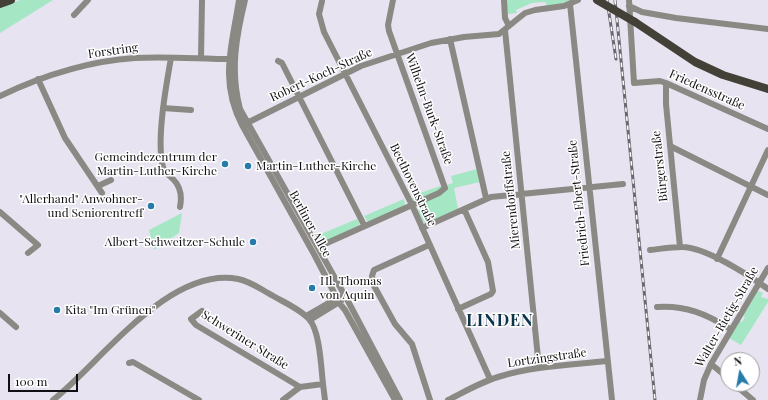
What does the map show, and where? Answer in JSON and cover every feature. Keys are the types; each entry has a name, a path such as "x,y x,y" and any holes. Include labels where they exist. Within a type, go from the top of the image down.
{"main road":[{"path":"596,0 635,22 695,62 723,75 768,89"}],"street":[{"path":"74,15 88,0"},
{"path":"201,58 202,0"},
{"name":"Berliner Allee","path":"237,29 239,0"},
{"name":"Berliner Allee","path":"244,0 232,59 230,90 234,108 318,247 400,400"},
{"name":"Wilhelm-Burk-Straße","path":"393,0 388,28 444,188 439,193 412,205"},
{"name":"Mierendorffstraße","path":"504,0 521,194 539,368"},
{"path":"507,28 515,19 529,12 570,4 578,0"},
{"name":"Beethovenstraße","path":"322,1 319,14 321,24 412,205 490,380"},
{"path":"629,3 642,12 676,18 768,29"},
{"name":"Friedensstraße","path":"629,3 634,83 660,81 666,83 768,129"},
{"name":"Friedrich-Ebert-Straße","path":"570,4 612,400"},
{"name":"Robert-Koch-Straße","path":"245,124 361,66 420,46 450,39 495,34 507,28"},
{"path":"450,39 486,198"},
{"name":"Forstring","path":"0,96 38,79 68,70 133,58 232,59"},
{"path":"171,58 163,108 162,144 164,168 180,190 180,207"},
{"path":"278,61 282,63 364,225"},
{"path":"38,79 65,138 84,169 98,186 102,194"},
{"name":"Bürgerstraße","path":"666,83 665,98 680,247"},
{"path":"163,108 191,110"},
{"name":"Berliner Allee","path":"245,124 338,301 345,310 395,400"},
{"path":"670,146 768,194"},
{"path":"718,259 768,150"},
{"path":"98,186 111,180"},
{"path":"422,228 486,198 623,184"},
{"path":"318,247 364,225 412,205"},
{"path":"458,309 491,294 493,291 488,262 464,209"},
{"path":"0,212 38,245 28,253"},
{"path":"430,245 374,270 372,276 373,284 395,324 412,344 430,400"},
{"path":"650,250 680,247 696,250 718,259 759,282 768,289"},
{"name":"Walter-Rietig-Straße","path":"700,400 704,380 711,364 730,329 768,268"},
{"path":"53,400 72,385 146,312 177,292 203,282 226,278 244,280 308,318 316,333 325,400"},
{"path":"308,318 338,301 343,296"},
{"path":"656,307 677,306 691,309 709,316 730,329"},
{"name":"Schweriner Straße","path":"202,310 191,319 196,326 300,387"},
{"path":"0,313 16,327"},
{"path":"129,363 133,362 200,400"},
{"name":"Lortzingstraße","path":"448,400 490,380 507,374 539,368 607,362"},
{"path":"711,364 720,371"},
{"path":"283,400 300,387 323,384"},
{"path":"744,392 753,400"}],"green space":[{"path":"20,0 53,0 0,33 0,8"},
{"path":"507,0 571,0 559,5 547,6 545,2 532,3 516,10 517,13 507,14"},
{"path":"477,169 480,182 454,188 458,209 426,223 423,222 418,211 421,204 414,203 412,199 414,195 453,183 451,176"},
{"path":"404,199 405,205 370,221 367,221 364,216"},
{"path":"182,213 179,233 154,250 149,230"},
{"path":"357,219 360,224 358,226 322,243 319,242 316,236"},
{"path":"759,291 763,293 761,297 768,299 768,302 741,345 729,338 739,321 742,322 745,317 743,316"}],"railway":[{"path":"607,0 616,59"},
{"path":"615,0 655,400"}],"place":[{"name":"Gemeindezentrum der Martin-Luther-Kirche","path":"225,164"},
{"name":"Martin-Luther-Kirche","path":"248,166"},
{"name":"\"Allerhand\" Anwohner- und Seniorentreff","path":"151,206"},
{"name":"Albert-Schweitzer-Schule","path":"253,242"},
{"name":"Hl. Thomas von Aquin","path":"312,288"},
{"name":"Kita \"Im Grünen\"","path":"57,310"}],"district":[{"name":"LINDEN","path":"500,321"}]}
